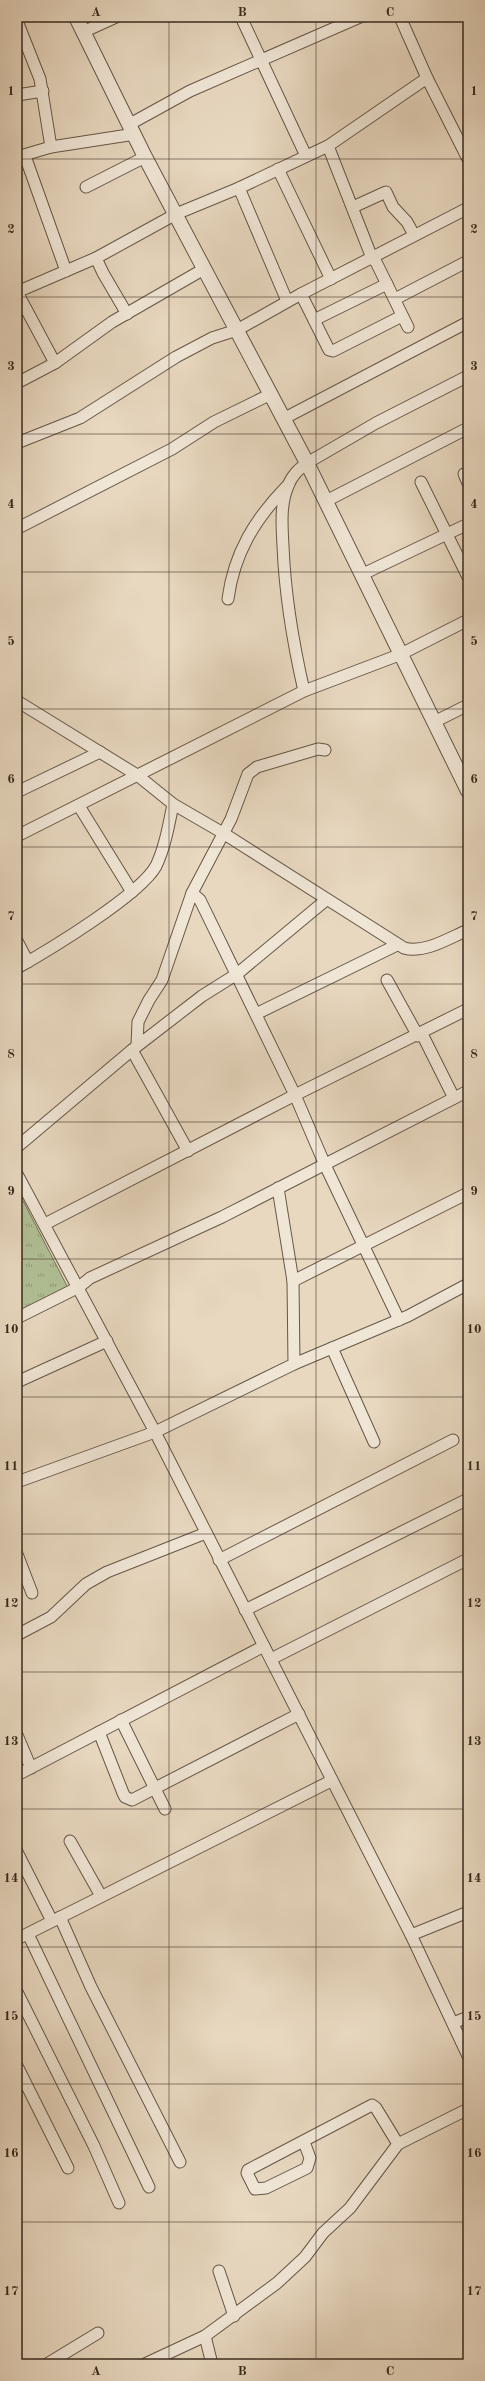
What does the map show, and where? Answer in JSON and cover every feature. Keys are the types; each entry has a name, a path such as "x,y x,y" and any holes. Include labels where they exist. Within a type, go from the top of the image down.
{"street":[{"path":"76,17 145,157 307,463 400,655 466,784"},
{"path":"83,32 116,17"},
{"path":"241,17 306,156"},
{"path":"66,271 21,156 51,147 132,129 190,91 261,62 360,17"},
{"path":"400,17 427,78 465,143 468,158"},
{"path":"17,21 21,40 43,91 51,147"},
{"path":"55,363 17,292 96,258 176,214 239,188 328,146 427,78"},
{"path":"17,95 43,91"},
{"path":"328,146 372,258 395,299 408,327"},
{"path":"86,187 145,157"},
{"path":"278,169 331,279"},
{"path":"239,188 287,301"},
{"path":"353,207 386,192 393,207 407,222 414,235"},
{"path":"17,443 80,418 176,357 212,338 237,330 300,294 468,208"},
{"path":"96,258 127,314"},
{"path":"395,299 468,261"},
{"path":"17,383 55,363 87,338 204,269"},
{"path":"314,320 387,284"},
{"path":"300,294 329,350 333,351 402,316"},
{"path":"283,419 468,322"},
{"path":"228,599 234,569 247,540 266,508 288,485 296,470 376,423 468,376"},
{"path":"20,527 172,449 214,422 271,394"},
{"path":"326,501 468,428"},
{"path":"420,482 468,577"},
{"path":"288,485 282,526 287,606 292,642 304,691"},
{"path":"361,575 468,524"},
{"path":"17,836 80,806 304,691 400,655 468,620"},
{"path":"17,701 137,776 173,804 222,833 397,945 413,951 468,930"},
{"path":"434,722 468,705"},
{"path":"188,1151 135,1048 138,1022 149,1000 162,980 192,893 222,833 231,819 250,771 257,767 310,751 325,750"},
{"path":"17,792 100,752"},
{"path":"17,968 132,892 148,878 156,865 173,804"},
{"path":"80,806 132,892"},
{"path":"192,893 200,900 237,974 295,1095 325,1165 399,1320"},
{"path":"17,1147 135,1048 202,996 237,974 326,900"},
{"path":"17,941 28,962"},
{"path":"256,1014 397,945"},
{"path":"387,980 420,1035 454,1098"},
{"path":"44,1224 295,1095 420,1035 468,1009"},
{"path":"17,1318 80,1287 90,1278 325,1165 468,1092"},
{"path":"17,1174 80,1287 155,1432 219,1560 299,1714 331,1781 411,1935 468,2056"},
{"path":"278,1188 293,1281 294,1364"},
{"path":"293,1281 363,1244 468,1193"},
{"path":"17,1482 155,1432 294,1364 399,1320 468,1284"},
{"path":"17,1382 107,1341"},
{"path":"332,1348 374,1442"},
{"path":"219,1560 453,1440"},
{"path":"245,1610 468,1499"},
{"path":"17,1635 51,1617 86,1584 107,1572 206,1534"},
{"path":"17,1554 32,1593"},
{"path":"271,1659 468,1559"},
{"path":"17,1775 264,1646"},
{"path":"100,1732 125,1797 132,1800 299,1714"},
{"path":"121,1720 165,1808"},
{"path":"17,1735 31,1768"},
{"path":"17,1939 331,1781"},
{"path":"70,1840 101,1896"},
{"path":"17,1852 56,1919 180,2162"},
{"path":"411,1935 468,1912"},
{"path":"28,1934 149,2187"},
{"path":"17,1992 94,2146 119,2203"},
{"path":"453,2023 468,2018"},
{"path":"17,2066 68,2168"},
{"path":"304,2142 310,2158 307,2168 266,2188 255,2189 247,2173 248,2170 372,2106 376,2108 398,2144"},
{"path":"145,2364 205,2336 277,2283 305,2257 323,2233 350,2208 398,2144 468,2109"},
{"path":"219,2271 234,2316"},
{"path":"47,2364 98,2333"},
{"path":"205,2336 212,2364"}],"green space":[{"path":"17,1189 68,1288 17,1312"}]}
